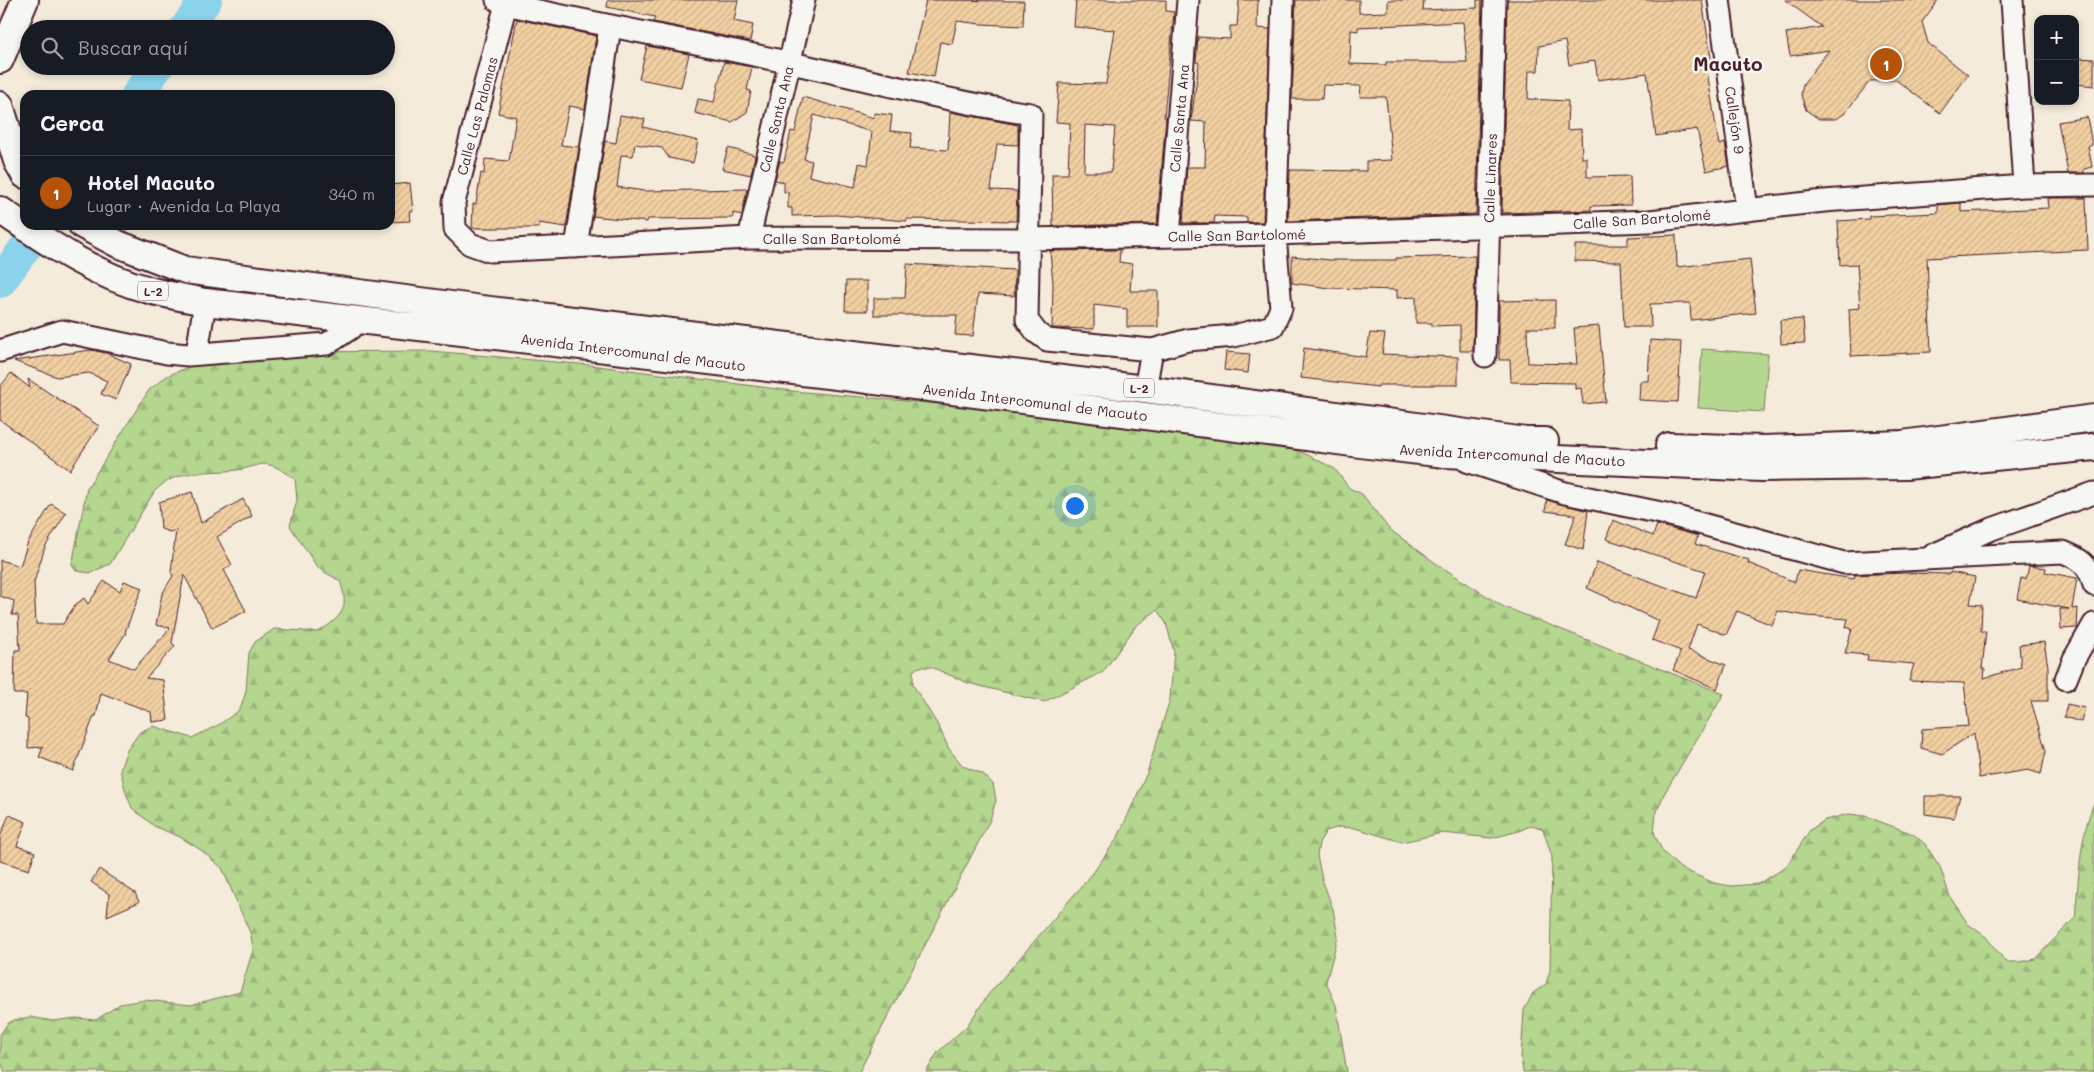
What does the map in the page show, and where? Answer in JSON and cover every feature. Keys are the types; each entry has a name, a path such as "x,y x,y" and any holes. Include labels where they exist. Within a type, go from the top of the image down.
{"main road":[{"path":"0,60 24,0"},
{"path":"0,105 20,165"},
{"name":"Avenida Intercomunal de Macuto","path":"0,210 20,224"},
{"name":"Avenida Intercomunal de Macuto","path":"29,230 58,250 104,274 148,290 205,302 845,377 1445,454 1761,468 1906,466 2094,448"},
{"name":"Avenida Intercomunal de Macuto","path":"92,230 118,244 185,270 357,294 1145,389 1526,441 1753,449 1902,444 2094,418"}],"street":[{"name":"Calle Santa Ana","path":"749,238 788,62 804,0"},
{"name":"Calle Santa Ana","path":"1169,236 1188,0"},
{"path":"502,2 610,27 788,62 987,107 1031,114 1027,320 1037,333 1047,340 1152,350 1188,340 1234,336 1273,326 1281,308 1275,234 1283,0"},
{"name":"Calle Linares","path":"1485,356 1494,0"},
{"name":"Callejón 9","path":"1719,0 1747,210"},
{"path":"2012,0 2024,186"},
{"name":"Calle Las Palomas","path":"455,229 454,202 502,2"},
{"path":"576,247 610,27"},
{"name":"Calle San Bartolomé","path":"455,229 470,244 490,251 749,238 1028,239 1275,234 1650,221 1824,201 2024,186 2094,184"},
{"path":"197,353 205,302"},
{"path":"0,351 62,331 167,353 188,355 327,344 351,328 357,320"},
{"path":"1145,389 1152,350"},
{"path":"1445,454 1565,493 1666,514 1844,563 2063,552 2080,558 2092,576 2094,585"},
{"path":"1921,560 1989,530 2094,493"},
{"path":"2066,678 2074,659 2094,624"}],"green space":[{"path":"1702,349 1768,354 1764,412 1698,408"},
{"path":"431,351 590,365 793,391 1187,426 1272,441 1308,455 1335,469 1349,488 1362,494 1389,529 1437,564 1502,606 1724,694 1664,794 1656,814 1654,831 1656,838 1663,852 1680,868 1714,883 1731,886 1758,884 1786,867 1810,830 1825,820 1849,814 1865,816 1913,834 1925,844 1940,867 1950,897 1968,924 1986,937 2006,962 2020,962 2035,959 2075,918 2082,845 2094,803 2094,1072 1523,1072 1521,1058 1524,1010 1533,993 1546,984 1550,971 1552,857 1543,829 1532,825 1519,831 1492,838 1442,833 1402,842 1355,828 1339,827 1326,831 1319,843 1317,856 1322,879 1333,909 1338,937 1326,982 1336,1005 1347,1072 926,1072 938,1052 967,1026 988,995 1093,873 1118,837 1147,773 1170,699 1174,652 1166,623 1157,610 1136,626 1103,672 1044,702 968,683 931,667 919,667 913,671 913,685 939,727 949,749 963,766 983,774 993,784 996,800 990,820 859,1072 5,1072 0,1060 0,1035 7,1024 14,1020 30,1017 53,1021 76,1018 96,1020 120,1004 145,1000 191,1005 240,992 253,950 251,935 222,868 201,850 180,837 154,826 132,808 120,769 127,750 140,732 153,726 192,738 220,724 237,712 241,707 246,691 249,653 255,642 274,629 318,632 338,617 344,605 340,581 318,568 290,526 297,500 295,479 276,467 263,464 237,470 192,473 182,475 163,484 154,492 110,564 90,573 76,571 72,565 87,488 149,390 167,376 200,362 279,352"}],"building":[{"path":"608,0 738,0 734,21 753,25 750,41 653,22 655,17 607,7"},
{"path":"926,0 1024,1 1023,26 957,21 952,44 940,42 934,77 909,72"},
{"path":"1076,0 1166,0 1166,11 1174,12 1164,117 1166,117 1157,224 1053,226 1052,174 1068,174 1070,123 1056,122 1059,83 1106,84 1115,30 1074,27","holes":["1085,125 1115,127 1111,172 1084,172"]},
{"path":"1239,0 1258,0 1257,28 1270,29 1263,222 1247,222 1247,217 1215,216 1214,223 1183,223 1187,167 1205,167 1206,122 1191,121 1199,63 1196,62 1198,37 1230,39 1230,26 1237,26"},
{"path":"1296,0 1359,0 1359,13 1388,12 1388,0 1424,0 1423,10 1477,8 1477,0 1482,0 1476,214 1288,221 1290,170 1366,171 1366,161 1392,160 1386,97 1360,97 1361,86 1323,85 1322,99 1292,99","holes":["1463,22 1467,62 1386,62 1386,65 1350,64 1351,30 1358,31 1358,27"]},
{"path":"1507,0 1702,0 1711,58 1705,59 1719,145 1725,143 1729,166 1706,171 1697,129 1656,136 1647,73 1598,80 1595,61 1569,65 1565,41 1539,46 1538,71 1529,71 1528,99 1568,101 1567,130 1581,129 1582,158 1587,158 1587,177 1630,176 1631,205 1591,206 1591,210 1502,213"},
{"path":"1785,0 1938,0 1922,22 1928,43 1968,75 1940,113 1896,80 1870,81 1844,114 1835,119 1819,119 1806,110 1801,95 1803,84 1829,50 1790,56 1786,33 1822,27"},
{"path":"517,19 596,36 585,109 569,106 561,145 579,147 566,227 539,223 539,228 472,228 473,204 476,204 481,173 484,174 485,159 509,161 516,117 498,113"},
{"path":"647,46 689,54 681,87 639,79"},
{"path":"2079,58 2094,59 2094,86 2079,84"},
{"path":"724,62 752,67 747,90 751,91 747,112 732,122 695,113 698,99 714,102"},
{"path":"803,97 874,118 874,113 892,115 890,131 912,133 910,148 948,150 950,112 1018,125 1018,145 997,144 991,190 1017,191 1016,221 907,219 907,221 836,215 792,216 792,208 788,208 788,192 784,192 784,182 775,180 780,161 784,162 791,131 795,132","holes":["814,115 872,132 868,165 859,163 855,187 809,176 812,161 804,159"]},
{"path":"620,115 645,119 643,127 698,141 693,163 669,158 662,148 635,144 633,156 621,155 617,187 644,191 747,189 742,215 733,213 733,218 648,219 647,222 593,216 605,141 616,143"},
{"path":"2087,117 2092,145 2088,146 2092,167 2084,169 2084,173 2068,173 2058,122"},
{"path":"728,148 755,155 751,175 722,169"},
{"path":"410,183 413,211 409,211 410,221 395,222 395,184"},
{"path":"2048,198 2086,198 2088,250 1927,258 1931,352 1851,356 1849,309 1860,308 1857,264 1840,265 1838,221 1869,219 1869,216 1938,213 1938,205 1961,203 1961,212 2049,208"},
{"path":"1676,235 1677,267 1750,259 1756,313 1691,320 1690,303 1650,304 1651,327 1624,327 1621,262 1575,261 1575,245 1628,245 1628,237"},
{"path":"1120,250 1119,262 1132,264 1130,291 1158,291 1158,327 1127,327 1127,309 1094,305 1094,329 1052,328 1053,283 1050,251"},
{"path":"1292,256 1330,260 1396,260 1396,258 1475,256 1473,351 1460,351 1460,325 1432,326 1432,323 1416,323 1416,297 1397,298 1397,290 1329,288 1292,283"},
{"path":"907,264 1015,270 1014,296 978,294 973,336 955,335 957,315 874,315 874,298 905,298"},
{"path":"846,281 867,281 867,311 845,311"},
{"path":"1555,300 1555,328 1527,328 1528,363 1577,364 1574,328 1599,326 1606,402 1583,404 1581,388 1575,389 1575,383 1511,382 1510,360 1499,360 1499,301"},
{"path":"1803,319 1805,343 1781,344 1780,320"},
{"path":"1370,333 1385,334 1382,354 1458,357 1458,385 1379,385 1378,387 1301,378 1304,348 1366,357"},
{"path":"1650,340 1681,342 1678,402 1639,400 1640,381 1648,381"},
{"path":"91,350 106,353 131,364 116,400 101,394 107,381 89,373 57,377 14,361"},
{"path":"1226,352 1250,354 1248,373 1224,370"},
{"path":"11,373 30,388 28,379 99,426 70,470 0,420 0,387"},
{"path":"192,492 201,523 243,499 252,516 217,537 232,565 224,570 246,611 212,628 184,575 172,643 175,646 146,678 163,680 168,720 152,722 151,712 101,693 96,716 94,716 73,771 39,757 43,747 28,748 28,719 25,718 27,694 14,694 15,650 20,650 18,615 12,615 14,601 0,596 0,560 20,566 28,542 51,504 66,513 45,547 34,582 36,624 63,624 75,605 84,598 88,604 104,581 120,591 124,581 142,588 126,633 109,659 134,669 170,628 156,625 162,594 173,576 171,572 176,530 170,532 161,529 159,502"},
{"path":"1547,500 1588,511 1583,550 1565,544 1576,515 1545,511"},
{"path":"1613,520 1653,536 1657,525 1698,536 1695,544 1749,560 1748,563 1795,582 1798,570 1854,579 1855,575 1950,574 1950,572 1975,577 1970,604 1982,605 1981,631 1986,631 1982,669 1985,669 1984,678 2021,667 2019,645 2044,642 2048,667 2048,701 2031,701 2046,751 2041,774 2028,770 1979,778 1974,733 1942,754 1921,748 1922,729 1969,726 1964,683 1909,681 1914,664 1867,660 1868,655 1845,653 1852,629 1846,627 1848,619 1807,616 1778,611 1772,625 1737,611 1726,635 1697,624 1688,650 1726,665 1717,689 1673,670 1681,651 1652,640 1659,621 1587,588 1597,562 1696,598 1705,571 1606,539"},
{"path":"2029,566 2046,568 2045,572 2077,578 2072,609 2078,608 2077,628 2061,629 2060,609 2069,609 2017,599 2021,578 2026,579"},
{"path":"2067,704 2085,708 2081,722 2064,717"},
{"path":"1925,796 1960,796 1954,818 1925,814"},
{"path":"9,815 26,822 17,846 35,852 29,870 0,861 0,837"},
{"path":"99,869 135,893 139,902 107,916 109,894 91,882"}],"waterway":[{"path":"192,20 206,0"},
{"path":"141,90 151,75"},
{"path":"0,282 38,230"}],"place":[{"name":"Hotel Macuto","path":"1886,64"}],"district":[{"name":"Macuto","path":"1728,63"}]}
